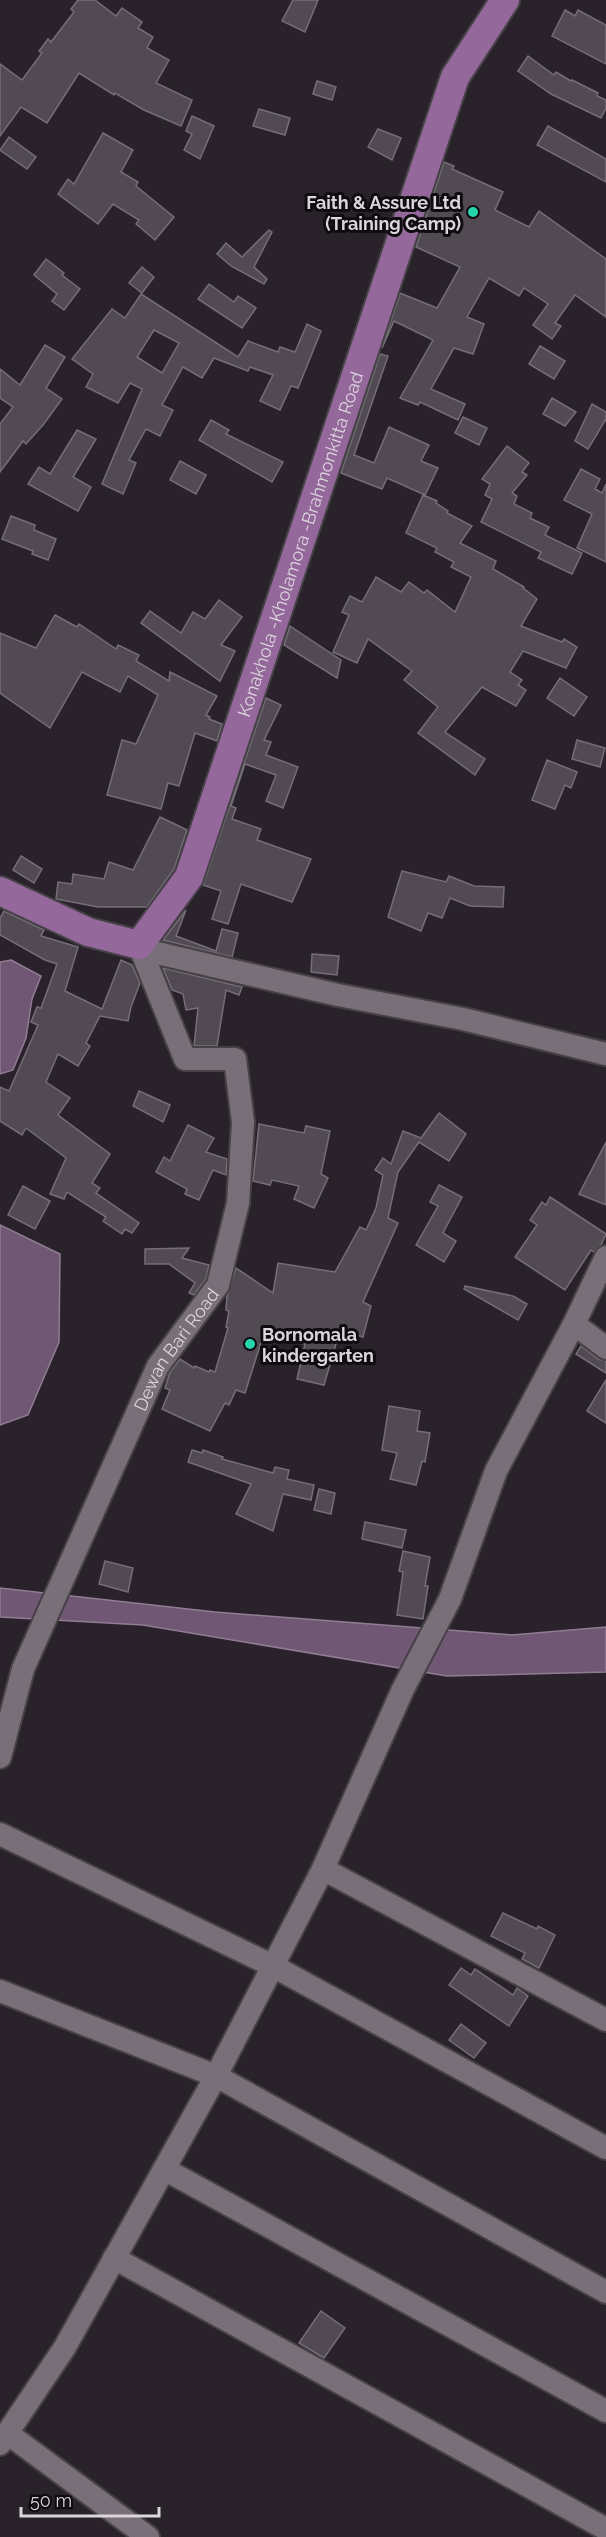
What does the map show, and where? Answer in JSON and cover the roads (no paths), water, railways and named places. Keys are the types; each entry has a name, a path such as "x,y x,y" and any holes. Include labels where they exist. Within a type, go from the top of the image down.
{"main road":[{"name":"Konakhola -Kholamora -Brahmonkitta Road","path":"139,947 189,877 455,77 505,0"},
{"path":"0,891 88,932 139,947"}],"street":[{"path":"139,947 338,995 463,1019 606,1054"},
{"name":"Dewan Bari Road","path":"0,1757 23,1668 158,1366 218,1286 238,1203 243,1122 235,1059 185,1059 139,947"},
{"path":"148,2537 3,2439 65,2347 216,2076 323,1869 404,1689 450,1599 496,1471 574,1324 606,1257"},
{"path":"574,1324 606,1348"},
{"path":"0,1834 273,1966 606,2148"},
{"path":"323,1869 606,2020"},
{"path":"0,1991 216,2076 606,2292"},
{"path":"164,2169 606,2411"},
{"path":"114,2258 606,2529"}],"place":[{"name":"Faith & Assure Ltd (Training Camp)","path":"473,212"},
{"name":"Bornomala kindergarten","path":"250,1344"}]}
